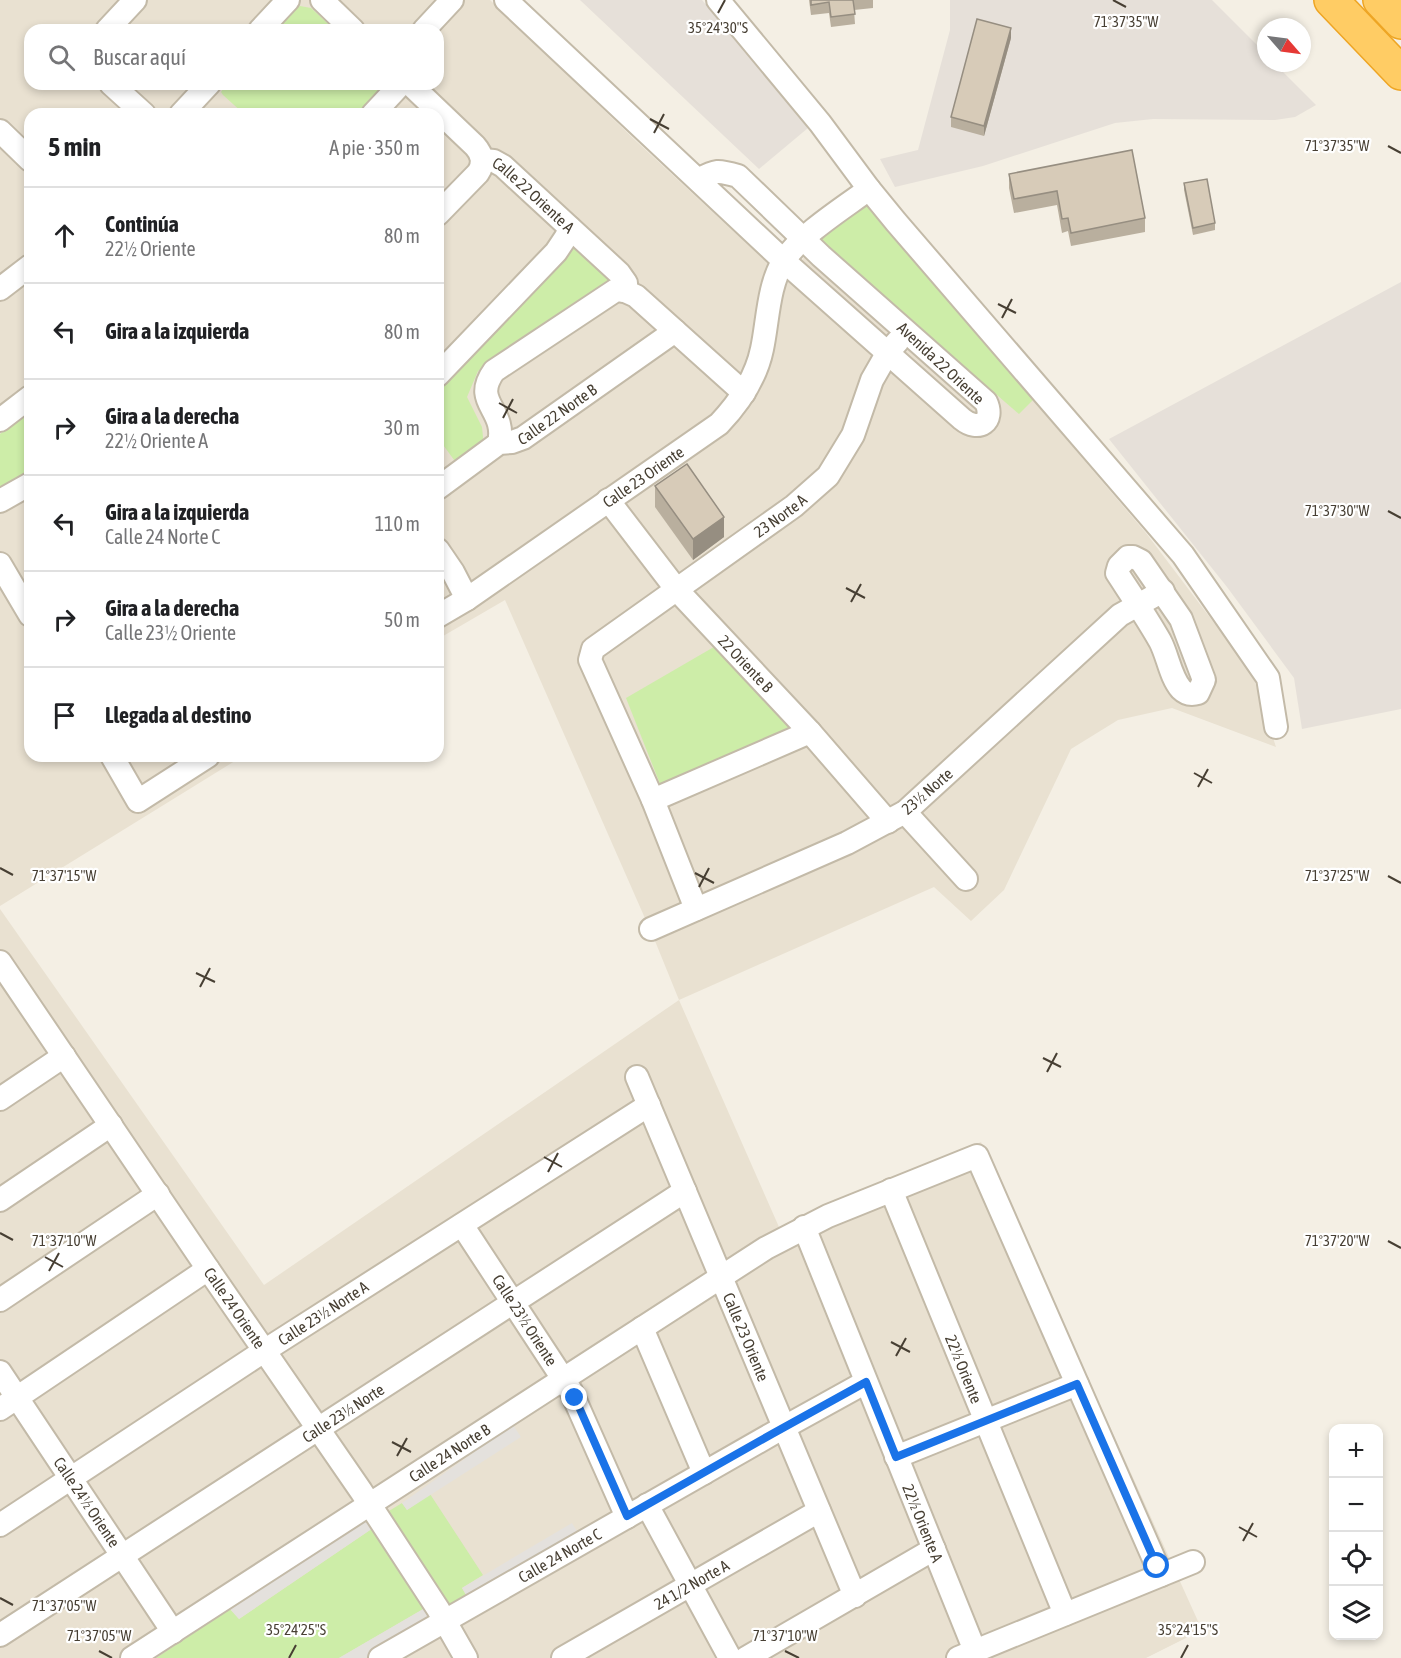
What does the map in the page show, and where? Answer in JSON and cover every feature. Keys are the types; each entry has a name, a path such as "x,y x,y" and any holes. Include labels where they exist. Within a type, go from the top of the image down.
{"highway":[{"path":"1331,0 1401,73"},
{"path":"1380,0 1401,22"}],"street":[{"path":"112,24 135,0"},
{"path":"266,24 288,0"},
{"path":"322,0 347,24"},
{"path":"430,24 452,0"},
{"name":"Avenida 22 Oriente","path":"506,0 784,261 969,424 976,426 988,418 989,409 986,402 803,239 738,176 722,171 711,173 698,180"},
{"path":"718,0 820,123 868,189 945,281 1183,555 1268,678 1276,727"},
{"path":"118,90 137,108"},
{"path":"187,108 203,90"},
{"path":"379,108 395,90"},
{"name":"Calle 22 Oriente A","path":"416,90 435,108"},
{"name":"Calle 22 Oriente A","path":"444,117 479,150 482,160 488,159 499,163 619,273 626,283 625,291"},
{"path":"0,131 15,155"},
{"path":"444,208 478,173 482,160"},
{"name":"Calle 23 Oriente","path":"444,612 467,599 719,424 744,393 762,352 774,283 784,261 803,239 868,189"},
{"path":"444,369 556,252 570,228"},
{"path":"0,289 24,271"},
{"path":"499,443 501,433 498,419 485,394 487,381 494,371 616,290 636,296 744,393"},
{"name":"23 Norte A","path":"653,800 590,660 593,649 794,506 828,477 853,435 872,380 888,352 907,330"},
{"name":"Calle 22 Norte B","path":"444,484 499,443 523,438 675,331"},
{"path":"0,420 24,402"},
{"path":"0,501 24,487"},
{"name":"22 Oriente B","path":"608,500 676,590 810,732 897,817 966,879"},
{"path":"1133,557 1141,561 1181,619 1204,680 1198,693 1191,695 1183,692 1178,685 1161,644 1138,604 1117,573 1124,560 1133,557"},
{"path":"444,559 467,599"},
{"path":"0,564 24,600"},
{"name":"23½ Norte","path":"651,929 847,843 897,817 1120,615 1163,591"},
{"path":"696,909 653,800 810,732"},
{"path":"115,762 138,801 199,762"},
{"name":"Calle 24 Oriente","path":"0,962 8,992 64,1056 370,1504 466,1658"},
{"path":"0,1099 64,1056"},
{"name":"Calle 23 Oriente","path":"637,1077 855,1596"},
{"name":"Calle 23½ Norte A","path":"0,1525 264,1351 649,1105"},
{"path":"0,1200 111,1125"},
{"name":"Calle 24 Norte B","path":"132,1658 766,1248 804,1227 977,1156 1077,1384"},
{"name":"22½ Oriente","path":"891,1190 1065,1614"},
{"name":"Calle 23½ Norte","path":"0,1635 685,1191"},
{"path":"0,1300 158,1194"},
{"name":"Calle 23½ Oriente","path":"462,1225 575,1398 627,1516"},
{"name":"22½ Oriente A","path":"804,1227 934,1549 967,1655"},
{"path":"8,1404 208,1269"},
{"path":"642,1328 704,1473"},
{"name":"Calle 24½ Oriente","path":"0,1372 8,1404 71,1479 173,1632"},
{"name":"Calle 24 Norte C","path":"380,1658 866,1382"},
{"path":"896,1457 1077,1384 1161,1575"},
{"path":"647,1505 730,1658"},
{"name":"24 1/2 Norte A","path":"563,1658 819,1510"},
{"path":"746,1658 934,1549"},
{"path":"967,1655 1193,1562"}],"shaded area":[{"path":"0,0 490,0 636,141 787,281 817,239 866,204 1146,533 1252,673 1276,747 1172,708 1118,720 1071,749 1004,890 971,921 934,887 679,1000 505,600 444,636 444,108 24,108 24,762 233,762 0,906"},
{"path":"580,0 702,0 808,128 759,169"},
{"path":"950,0 1212,0 1257,45 1257,72 1283,72 1316,105 1295,117 1275,120 1153,119 1115,123 983,166 895,187 880,159 918,150 950,30"},
{"path":"1401,282 1401,709 1302,729 1294,678 1227,587 1109,439"},
{"path":"0,909 264,1285 679,1000 779,1227 981,1142 1202,1630 1146,1658 0,1658"},
{"path":"513,1425 521,1437 407,1510 402,1503"},
{"path":"366,1517 373,1528 239,1619 230,1609"},
{"path":"572,1523 578,1533 468,1598 462,1588"},
{"path":"425,1608 432,1620 365,1658 339,1658"}],"green space":[{"path":"297,7 311,8 328,24 281,24"},
{"path":"222,90 381,90 364,108 237,108 221,92"},
{"path":"866,204 1033,400 1019,414 817,239"},
{"path":"572,240 615,280 478,371 467,397 482,427 484,447 457,464 444,446 444,374"},
{"path":"24,415 24,474 0,488 0,434"},
{"path":"719,644 795,734 662,789 626,698"},
{"path":"430,1494 483,1575 462,1588 468,1598 450,1608 389,1511 402,1503 407,1510"},
{"path":"373,1528 425,1608 339,1658 156,1658 230,1609 239,1619"}],"building":[{"path":"811,0 853,0 855,14 831,17 829,2 811,5"},
{"path":"977,19 1011,28 984,126 951,117"},
{"path":"1132,150 1145,218 1071,233 1068,218 1062,219 1057,191 1014,199 1009,174"},
{"path":"1207,179 1215,223 1193,228 1184,183"},
{"path":"687,464 724,517 693,539 655,486"}],"route":[{"path":"575,1398 627,1516 866,1382 896,1457 1077,1384 1157,1566"}]}
